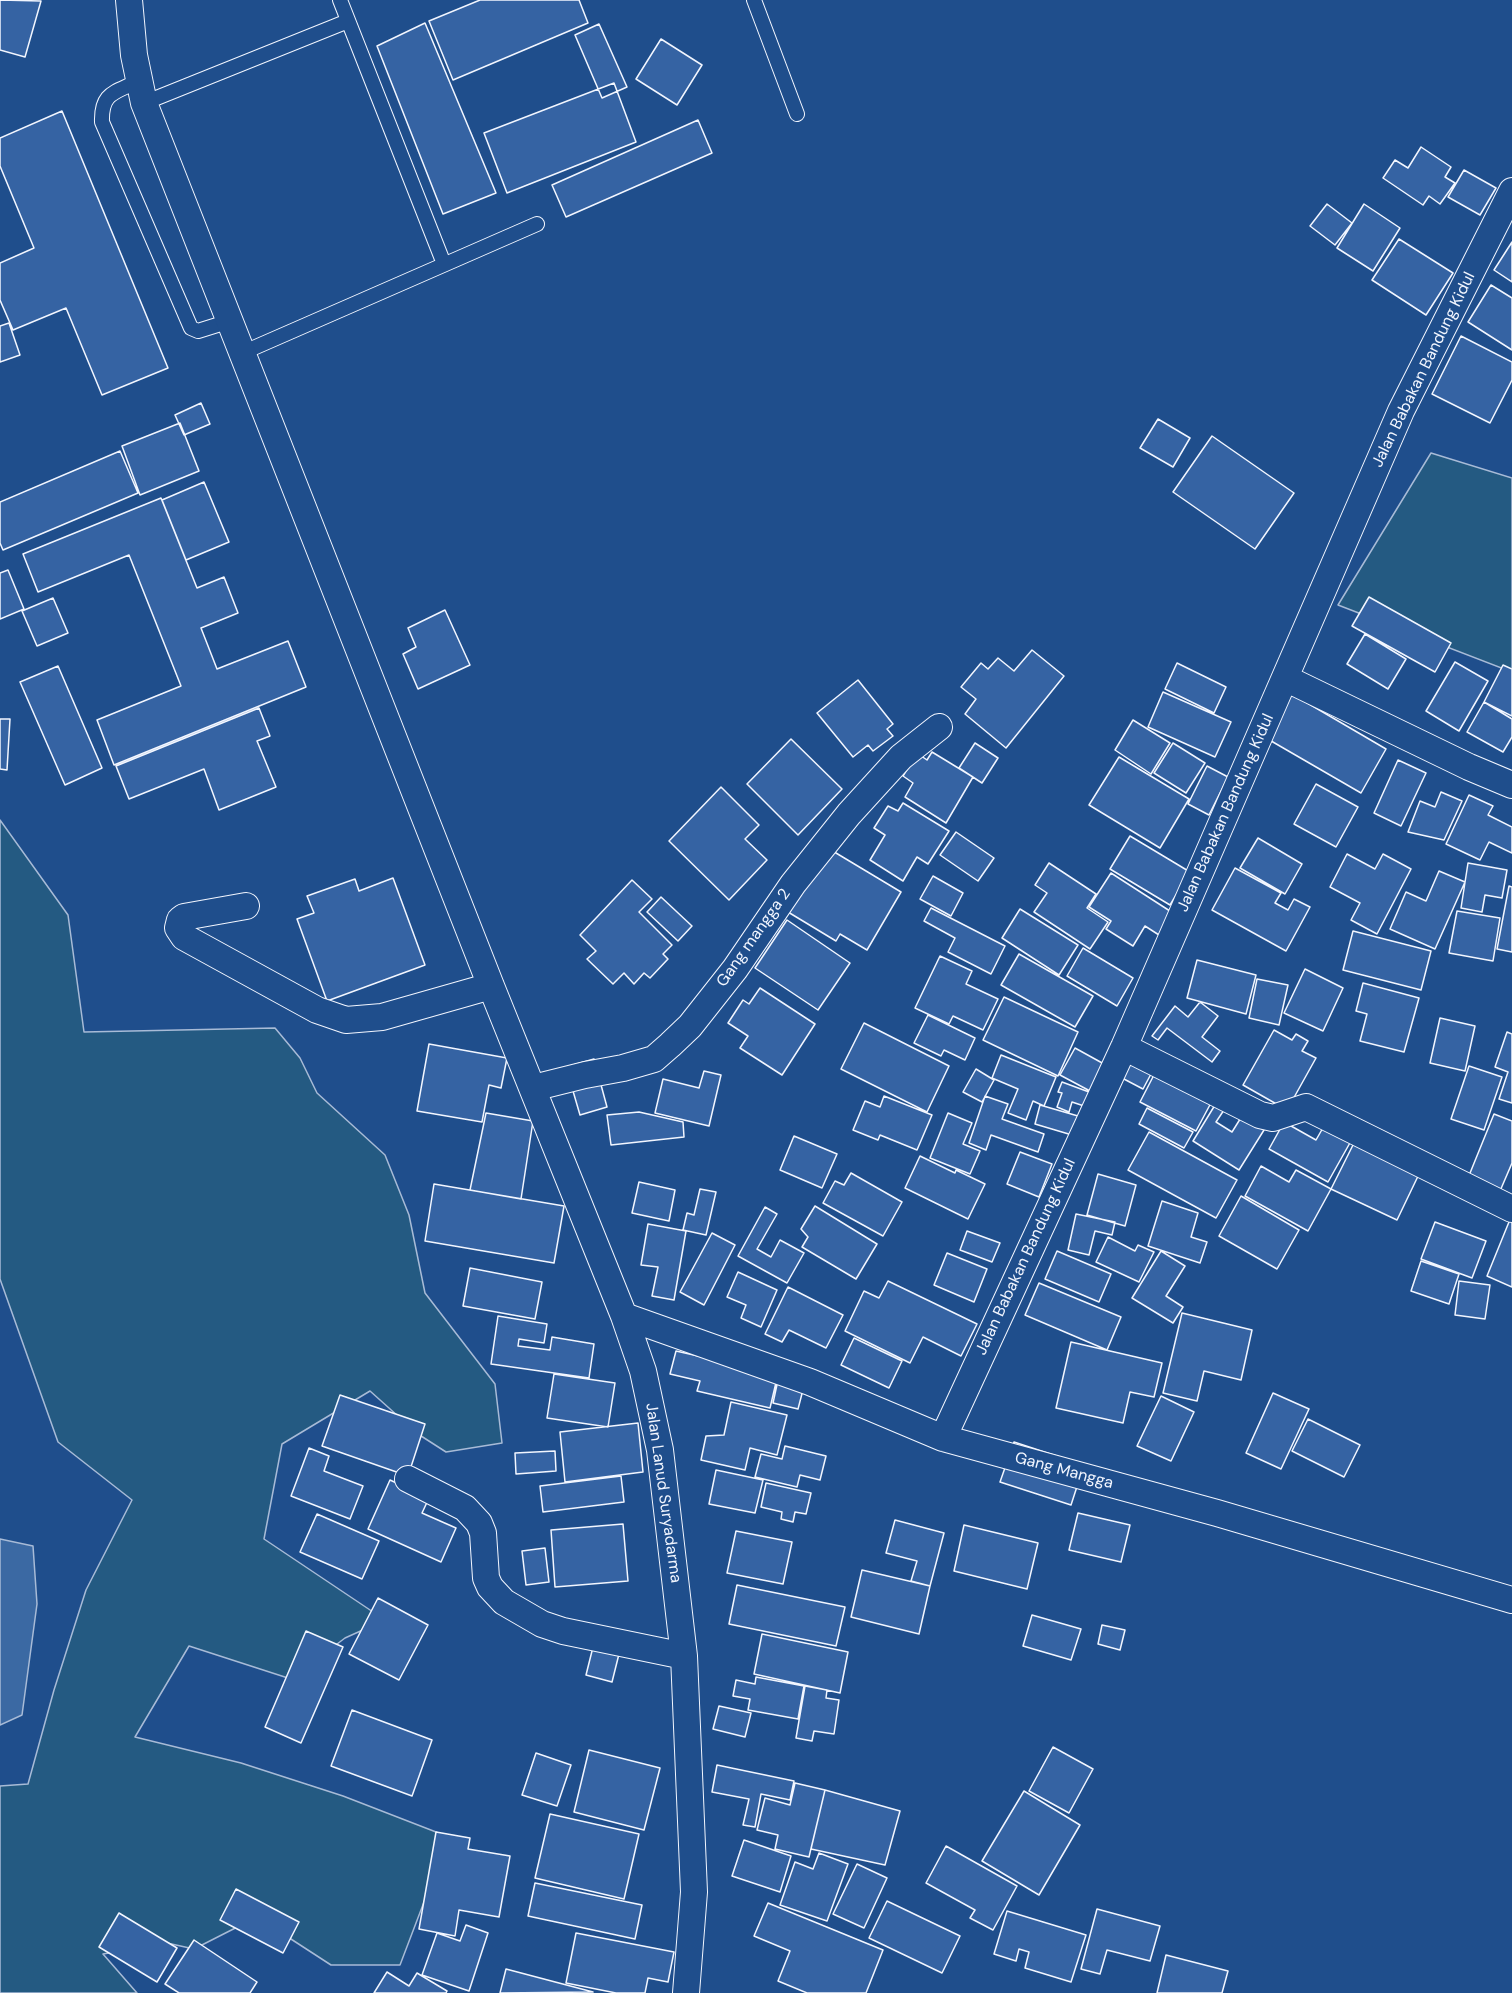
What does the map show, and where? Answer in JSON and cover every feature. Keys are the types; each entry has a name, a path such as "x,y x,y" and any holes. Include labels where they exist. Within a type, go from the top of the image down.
{"street":[{"name":"Jalan Lanud Suryadarma","path":"129,0 134,55 141,92 491,986 624,1316 643,1371 660,1450 684,1656 694,1892 686,1993"},
{"name":"Jalan Babakan Bandung Kidul","path":"943,1438 1124,1047 1401,411 1512,191"},
{"path":"1285,678 1512,785"},
{"name":"Gang mangga 2","path":"533,1088 654,1059 670,1045 690,1026 735,969 793,884 849,814 901,757 939,728"},
{"path":"246,906 184,917 180,920 178,928 184,937 317,1010 346,1020 382,1017 491,986"},
{"path":"1124,1047 1260,1115 1273,1118 1306,1107 1512,1209"},
{"name":"Gang Mangga","path":"624,1316 810,1383 943,1438 1217,1513 1512,1600"},
{"path":"408,1479 465,1508 473,1515 483,1533 486,1578 489,1587 504,1602 542,1624 684,1656"}],"lane":[{"path":"340,0 444,264"},
{"path":"754,0 797,114"},
{"path":"230,321 198,330 191,328 102,122 102,107 107,98 141,92 348,21"},
{"path":"242,353 537,224"}],"shaded area":[{"path":"1431,453 1512,478 1512,672 1338,605"},
{"path":"0,820 68,915 84,1032 275,1028 300,1058 317,1093 385,1155 409,1215 425,1293 495,1384 502,1443 446,1452 418,1434 370,1391 282,1444 264,1539 385,1620 345,1638 291,1679 189,1646 135,1737 241,1763 343,1796 436,1832 448,1839 400,1965 331,1965 257,1917 194,1949 167,1943 103,1954 137,1993 0,1993 0,1786 28,1784 54,1690 86,1590 132,1500 58,1442 0,1279"},
{"path":"0,1539 33,1546 37,1604 22,1715 0,1725"}],"building":[{"path":"0,0 41,1 25,57 0,50"},
{"path":"480,0 579,0 588,23 453,80 429,21"},
{"path":"425,23 496,193 443,214 377,46"},
{"path":"599,24 627,87 602,98 575,35"},
{"path":"661,39 702,65 677,105 636,79"},
{"path":"614,83 636,142 507,193 484,133"},
{"path":"62,111 168,368 102,395 66,308 13,330 0,300 0,263 34,248 0,166 0,138"},
{"path":"698,120 712,153 566,217 552,185"},
{"path":"1421,147 1451,167 1445,177 1455,183 1440,204 1429,196 1423,205 1383,178 1395,160 1408,168"},
{"path":"1464,170 1496,188 1480,215 1448,197"},
{"path":"1327,204 1352,223 1335,245 1310,226"},
{"path":"1364,204 1400,228 1373,271 1337,248"},
{"path":"1399,239 1453,273 1426,315 1372,280"},
{"path":"1512,242 1512,282 1494,270"},
{"path":"1491,285 1512,298 1512,350 1468,322"},
{"path":"9,323 20,355 0,362 0,326"},
{"path":"1461,336 1512,362 1512,380 1490,423 1432,394"},
{"path":"201,403 210,424 184,435 175,415"},
{"path":"1158,419 1190,438 1173,467 1140,448"},
{"path":"180,423 199,471 140,495 122,446"},
{"path":"1212,436 1294,493 1255,549 1173,492"},
{"path":"120,451 138,493 3,550 0,543 0,502"},
{"path":"204,482 229,542 186,560 162,500"},
{"path":"161,498 197,588 224,577 238,613 201,628 217,669 288,641 306,687 114,765 97,720 181,686 129,555 38,592 23,554"},
{"path":"8,570 24,609 0,619 0,573"},
{"path":"1369,597 1451,643 1435,672 1352,626"},
{"path":"53,598 68,633 37,646 22,611"},
{"path":"445,610 470,665 418,689 403,654 416,647 408,628"},
{"path":"1365,634 1406,659 1388,689 1347,664"},
{"path":"1032,650 1064,676 1006,748 965,714 976,699 961,687 981,663 988,669 998,658 1014,671"},
{"path":"1455,662 1488,681 1459,731 1426,711"},
{"path":"1177,663 1226,687 1214,713 1165,689"},
{"path":"1503,665 1512,669 1512,716 1484,702"},
{"path":"58,666 102,768 65,785 20,682"},
{"path":"858,680 893,724 887,729 893,736 873,751 868,745 853,757 817,713"},
{"path":"1163,692 1231,722 1215,757 1148,727"},
{"path":"1292,694 1386,749 1361,793 1266,738"},
{"path":"1484,702 1512,719 1512,737 1503,752 1467,732"},
{"path":"259,708 270,736 257,741 276,787 219,810 204,769 129,799 116,766"},
{"path":"0,719 10,719 7,770 0,769"},
{"path":"1133,720 1170,743 1151,774 1115,750"},
{"path":"791,739 842,789 798,835 747,784"},
{"path":"975,743 998,758 982,783 959,768"},
{"path":"1173,743 1205,763 1186,793 1154,773"},
{"path":"932,752 973,777 946,823 905,797 913,783 903,776 917,753 927,760"},
{"path":"1119,757 1189,799 1160,848 1089,805"},
{"path":"1398,760 1426,773 1401,826 1374,813"},
{"path":"1207,766 1228,777 1209,815 1188,804"},
{"path":"1316,784 1358,807 1336,847 1294,824"},
{"path":"721,787 759,825 745,839 767,860 729,900 669,841"},
{"path":"1441,792 1462,801 1444,840 1408,832 1420,801 1435,807"},
{"path":"1469,795 1493,806 1488,815 1512,827 1512,853 1489,842 1480,860 1446,844"},
{"path":"903,803 949,831 928,864 917,857 903,881 870,860 885,835 874,828 888,806 898,811"},
{"path":"956,832 994,858 978,881 940,855"},
{"path":"1130,836 1190,872 1170,905 1110,869"},
{"path":"1258,838 1302,864 1285,894 1240,868"},
{"path":"826,847 901,892 867,950 840,934 836,941 788,912"},
{"path":"1347,854 1375,869 1383,854 1411,869 1377,934 1351,920 1360,903 1330,887"},
{"path":"1049,863 1096,894 1087,908 1108,922 1090,949 1034,912 1047,893 1035,885"},
{"path":"1468,863 1507,870 1502,898 1485,895 1482,912 1461,908"},
{"path":"1235,868 1281,893 1275,903 1288,910 1294,899 1310,907 1286,951 1212,910"},
{"path":"1439,871 1465,882 1435,949 1390,929 1406,892 1426,901"},
{"path":"1111,873 1173,913 1159,935 1145,926 1133,946 1106,929 1111,921 1089,907"},
{"path":"933,876 963,893 951,916 920,899"},
{"path":"393,878 425,965 327,1001 297,919 314,913 307,896 355,879 359,891"},
{"path":"632,880 652,899 639,912 672,945 663,954 668,959 650,978 644,973 634,984 624,973 613,984 587,959 596,951 580,935"},
{"path":"1509,886 1512,887 1512,952 1497,949"},
{"path":"661,897 692,926 678,941 647,912"},
{"path":"931,908 1005,946 991,974 948,952 955,938 924,921"},
{"path":"1020,909 1078,945 1059,975 1002,938"},
{"path":"1457,911 1500,918 1493,961 1449,953"},
{"path":"787,920 850,963 818,1010 755,968"},
{"path":"1353,931 1431,951 1421,990 1343,970"},
{"path":"1083,948 1133,978 1117,1006 1067,976"},
{"path":"1019,954 1093,996 1075,1027 1001,985"},
{"path":"940,956 972,971 966,984 998,999 983,1030 953,1016 949,1024 915,1008"},
{"path":"1197,960 1256,975 1246,1014 1187,998"},
{"path":"1305,969 1343,988 1323,1031 1284,1013"},
{"path":"1257,979 1288,985 1279,1025 1249,1018"},
{"path":"1363,983 1419,998 1404,1052 1360,1041 1367,1014 1356,1011"},
{"path":"760,988 815,1024 782,1075 740,1048 748,1036 728,1023 743,1000 749,1004"},
{"path":"1004,997 1078,1032 1058,1076 983,1040"},
{"path":"1200,1002 1218,1016 1202,1037 1220,1051 1212,1062 1167,1028 1158,1040 1152,1036 1175,1006 1188,1017"},
{"path":"928,1015 975,1038 965,1060 944,1050 941,1056 914,1043"},
{"path":"1440,1018 1475,1026 1465,1071 1430,1063"},
{"path":"864,1023 949,1066 927,1112 841,1069"},
{"path":"1274,1030 1292,1040 1296,1034 1308,1041 1302,1051 1316,1058 1287,1110 1243,1085"},
{"path":"1507,1032 1512,1034 1512,1103 1499,1099 1508,1072 1495,1067"},
{"path":"429,1044 507,1058 501,1088 489,1085 482,1122 417,1111"},
{"path":"1075,1048 1104,1064 1090,1091 1060,1075"},
{"path":"1001,1055 1056,1077 1044,1106 1033,1101 1026,1120 1008,1113 1018,1089 992,1078"},
{"path":"594,1059 607,1107 580,1115 566,1067"},
{"path":"1130,1064 1151,1074 1143,1089 1122,1078"},
{"path":"1469,1066 1502,1077 1484,1130 1451,1119"},
{"path":"976,1069 994,1080 982,1102 963,1092"},
{"path":"704,1071 721,1075 709,1126 655,1113 663,1079 699,1088"},
{"path":"1156,1071 1212,1101 1196,1131 1140,1102"},
{"path":"1062,1082 1089,1092 1084,1106 1072,1102 1069,1112 1057,1107 1062,1093 1058,1092"},
{"path":"884,1096 932,1115 917,1150 880,1135 878,1140 853,1130 865,1101 880,1107"},
{"path":"985,1096 1008,1104 1002,1119 1044,1134 1038,1152 991,1135 986,1150 969,1143"},
{"path":"1040,1105 1078,1116 1072,1135 1035,1124"},
{"path":"1215,1105 1224,1110 1216,1122 1232,1132 1242,1116 1264,1130 1239,1170 1193,1141"},
{"path":"1147,1108 1193,1132 1184,1148 1139,1124"},
{"path":"639,1112 683,1122 684,1137 611,1145 607,1115"},
{"path":"486,1113 533,1121 521,1199 470,1190"},
{"path":"948,1113 972,1123 963,1144 980,1151 970,1174 930,1158"},
{"path":"1494,1114 1512,1121 1512,1163 1500,1191 1468,1178"},
{"path":"1284,1122 1316,1140 1324,1126 1351,1141 1328,1182 1269,1149"},
{"path":"1149,1132 1237,1180 1216,1218 1128,1170"},
{"path":"794,1136 837,1154 822,1188 780,1170"},
{"path":"1355,1141 1420,1172 1397,1220 1331,1189"},
{"path":"1020,1152 1052,1164 1039,1197 1007,1184"},
{"path":"920,1156 985,1184 968,1219 905,1188"},
{"path":"1261,1166 1289,1182 1296,1170 1331,1189 1308,1231 1245,1196"},
{"path":"851,1173 902,1202 883,1236 823,1203 835,1181 844,1185"},
{"path":"1098,1174 1136,1185 1125,1226 1087,1215"},
{"path":"639,1182 675,1190 669,1221 632,1213"},
{"path":"434,1184 564,1206 554,1263 425,1241"},
{"path":"700,1189 716,1192 706,1235 683,1230 687,1213 694,1215"},
{"path":"1241,1196 1299,1230 1277,1269 1219,1236"},
{"path":"1162,1201 1198,1213 1191,1237 1207,1242 1200,1263 1148,1246"},
{"path":"815,1206 877,1244 856,1279 802,1247 808,1237 801,1229"},
{"path":"765,1207 777,1214 757,1249 771,1257 780,1240 804,1253 787,1283 738,1256"},
{"path":"1076,1214 1115,1222 1112,1235 1095,1231 1089,1255 1068,1250"},
{"path":"1512,1218 1512,1287 1487,1276"},
{"path":"1435,1222 1486,1241 1472,1278 1421,1259"},
{"path":"648,1224 686,1231 674,1300 652,1296 658,1267 641,1265"},
{"path":"967,1231 1000,1243 992,1262 960,1250"},
{"path":"712,1233 735,1245 704,1305 680,1292"},
{"path":"1108,1237 1135,1251 1138,1245 1154,1252 1139,1282 1096,1262"},
{"path":"1057,1251 1111,1274 1099,1302 1045,1279"},
{"path":"1161,1251 1185,1266 1166,1296 1183,1307 1173,1323 1132,1298"},
{"path":"947,1253 987,1269 974,1302 934,1285"},
{"path":"1421,1261 1459,1274 1449,1304 1411,1291"},
{"path":"470,1268 542,1282 535,1319 463,1306"},
{"path":"738,1272 777,1290 761,1327 741,1318 746,1305 727,1297"},
{"path":"888,1281 977,1324 961,1356 923,1337 910,1363 845,1331 864,1291 879,1298"},
{"path":"1459,1281 1490,1285 1485,1319 1455,1315"},
{"path":"1039,1283 1121,1317 1107,1350 1025,1315"},
{"path":"788,1287 843,1315 826,1348 789,1330 782,1342 765,1334"},
{"path":"1182,1313 1252,1330 1241,1380 1204,1371 1197,1401 1163,1393"},
{"path":"498,1316 547,1324 544,1343 519,1339 518,1346 550,1350 552,1337 594,1344 589,1378 491,1364"},
{"path":"854,1338 902,1361 889,1388 841,1365"},
{"path":"1071,1342 1162,1363 1154,1397 1130,1392 1123,1423 1056,1408"},
{"path":"676,1351 778,1374 770,1408 697,1391 700,1381 670,1374"},
{"path":"554,1374 615,1383 608,1427 547,1418"},
{"path":"778,1380 804,1386 798,1409 773,1403"},
{"path":"1273,1393 1309,1409 1281,1469 1246,1453"},
{"path":"340,1395 425,1424 408,1476 322,1446"},
{"path":"1161,1396 1194,1412 1171,1461 1137,1446"},
{"path":"731,1402 787,1415 777,1455 750,1448 745,1470 701,1460 706,1436 724,1435"},
{"path":"1308,1419 1360,1445 1344,1477 1292,1451"},
{"path":"638,1423 643,1472 565,1482 560,1432"},
{"path":"1014,1442 1084,1465 1071,1505 1000,1482"},
{"path":"785,1446 826,1456 820,1480 800,1475 797,1487 755,1477 761,1454 782,1459"},
{"path":"309,1448 329,1456 324,1471 363,1486 350,1519 291,1496"},
{"path":"555,1451 556,1471 516,1474 515,1453"},
{"path":"716,1470 763,1480 755,1513 709,1504"},
{"path":"621,1476 624,1502 543,1512 540,1486"},
{"path":"390,1480 429,1498 422,1513 456,1528 441,1562 368,1529"},
{"path":"766,1483 811,1493 806,1514 795,1512 793,1522 781,1519 782,1512 761,1507"},
{"path":"1078,1513 1130,1525 1121,1562 1069,1550"},
{"path":"317,1514 379,1541 362,1579 300,1552"},
{"path":"895,1520 944,1533 930,1586 911,1581 917,1561 886,1553"},
{"path":"623,1524 628,1581 555,1587 551,1530"},
{"path":"964,1525 1038,1543 1027,1589 954,1571"},
{"path":"736,1531 792,1542 783,1584 727,1573"},
{"path":"545,1548 549,1582 526,1585 522,1551"},
{"path":"862,1570 930,1586 919,1634 851,1617"},
{"path":"737,1585 845,1607 836,1646 729,1624"},
{"path":"378,1598 428,1625 399,1680 349,1654"},
{"path":"1032,1615 1081,1629 1071,1660 1023,1646"},
{"path":"1102,1625 1125,1630 1120,1650 1098,1644"},
{"path":"306,1631 343,1647 301,1743 265,1727"},
{"path":"762,1634 848,1652 840,1693 754,1674"},
{"path":"594,1643 620,1650 612,1682 586,1675"},
{"path":"756,1677 804,1686 798,1719 748,1710 750,1699 733,1696 736,1680 755,1684"},
{"path":"805,1686 827,1690 826,1698 839,1700 834,1734 814,1731 812,1741 796,1738"},
{"path":"719,1706 751,1713 745,1737 713,1729"},
{"path":"352,1710 432,1740 412,1796 331,1766"},
{"path":"1053,1747 1093,1769 1069,1813 1029,1791"},
{"path":"589,1750 660,1768 644,1830 574,1812"},
{"path":"536,1753 571,1765 557,1806 522,1795"},
{"path":"717,1765 794,1781 790,1800 761,1794 755,1827 743,1825 749,1799 712,1792"},
{"path":"795,1783 825,1790 809,1857 775,1849 778,1835 757,1830 765,1798 790,1805"},
{"path":"825,1790 900,1811 885,1865 811,1849"},
{"path":"1024,1791 1080,1825 1039,1895 982,1861"},
{"path":"550,1814 639,1834 624,1899 535,1878"},
{"path":"436,1832 470,1838 468,1849 510,1856 499,1917 459,1910 455,1936 419,1929"},
{"path":"744,1840 791,1856 780,1892 732,1876"},
{"path":"946,1846 1017,1886 993,1930 970,1918 975,1910 926,1883"},
{"path":"819,1853 848,1864 827,1921 780,1905 795,1862 813,1869"},
{"path":"857,1864 887,1878 864,1928 833,1914"},
{"path":"535,1883 642,1905 635,1939 528,1916"},
{"path":"236,1889 299,1922 283,1953 220,1920"},
{"path":"887,1901 960,1936 942,1973 869,1938"},
{"path":"768,1903 883,1950 866,1993 807,1993 778,1981 790,1951 754,1936"},
{"path":"1097,1909 1160,1926 1150,1961 1107,1950 1100,1974 1081,1969"},
{"path":"1007,1911 1086,1935 1071,1982 1025,1968 1029,1952 1019,1949 1016,1961 994,1954"},
{"path":"119,1913 177,1948 157,1982 99,1947"},
{"path":"466,1925 488,1933 469,1991 422,1975 437,1933 460,1941"},
{"path":"576,1933 674,1952 668,1982 648,1978 645,1993 616,1993 566,1983"},
{"path":"194,1940 257,1982 250,1993 179,1993 165,1984"},
{"path":"1166,1955 1228,1971 1222,1993 1157,1993"},
{"path":"506,1969 593,1992 500,1993"},
{"path":"387,1972 409,1986 417,1973 447,1991 446,1993 374,1993"}]}
